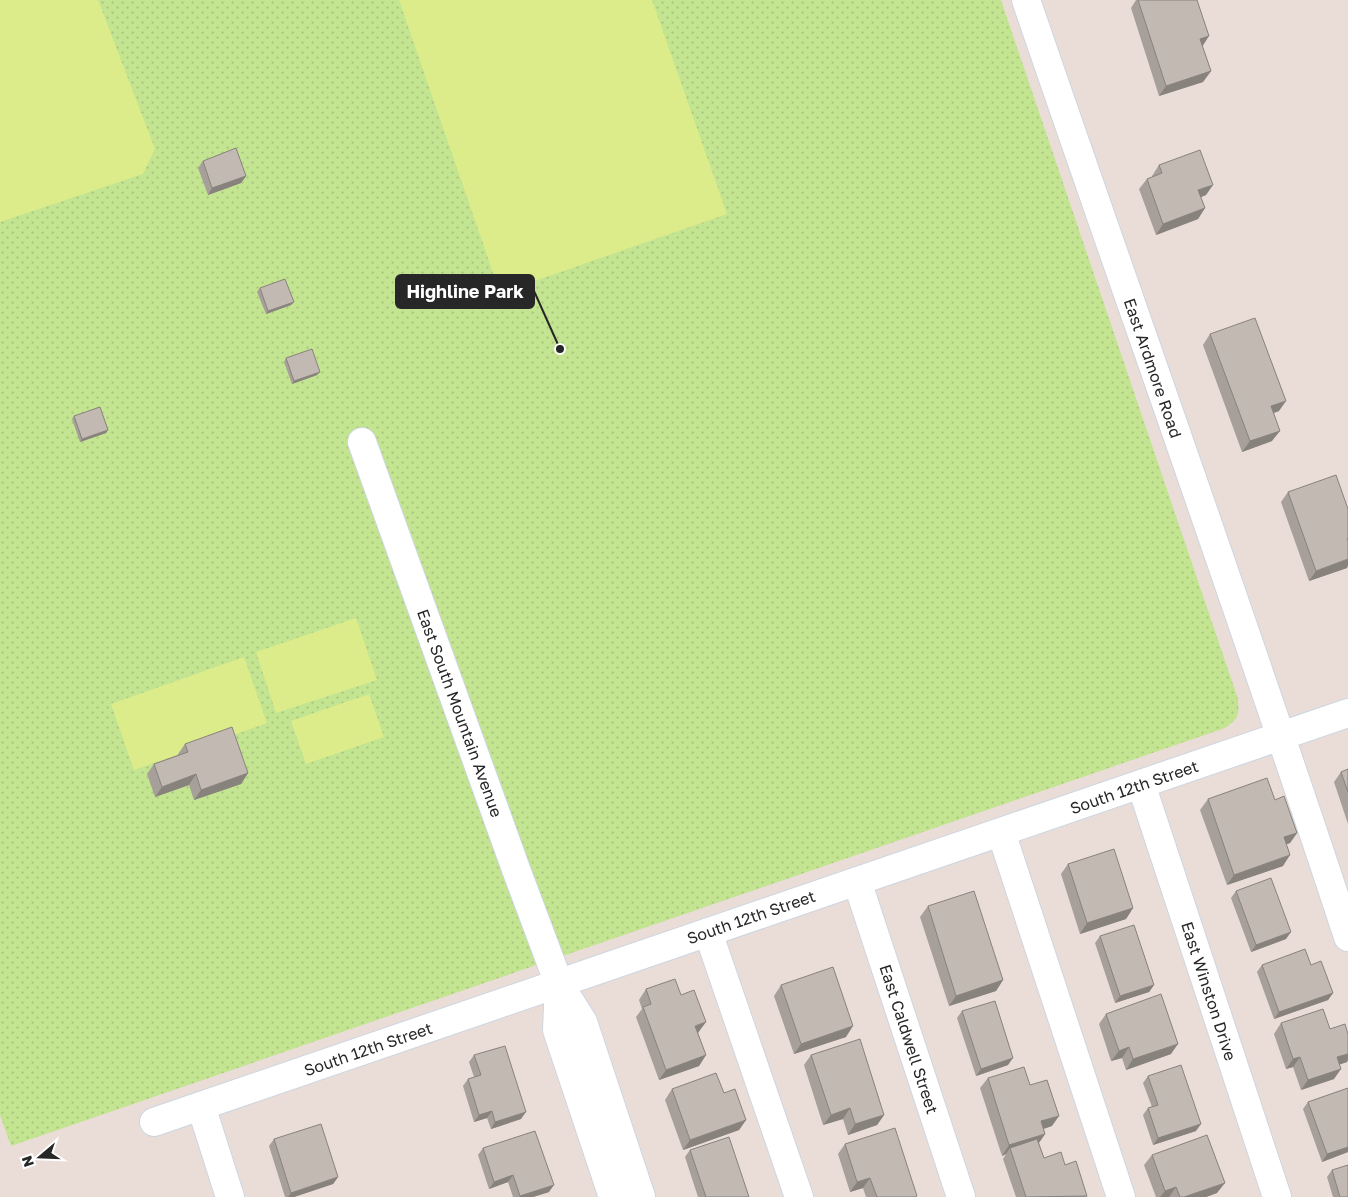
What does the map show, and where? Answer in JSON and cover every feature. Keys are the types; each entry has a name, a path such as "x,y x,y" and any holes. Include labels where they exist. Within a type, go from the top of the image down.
{"street":[{"name":"East Ardmore Road","path":"1026,0 1282,736 1348,937"},
{"name":"East South Mountain Avenue","path":"362,442 559,984 583,1022 641,1197"},
{"name":"South 12th Street","path":"154,1122 1348,713"},
{"name":"East Winston Drive","path":"1141,784 1278,1197"},
{"path":"1001,832 1121,1197"},
{"name":"East Caldwell Street","path":"857,881 961,1197"},
{"path":"708,932 799,1197"},
{"name":"East South Mountain Avenue","path":"559,984 557,1030 613,1197"},
{"path":"201,1106 230,1197"}],"green space":[{"path":"0,0 1001,0 1238,699 1236,719 1225,728 11,1146 0,1115"},
{"path":"0,0 98,0 155,149 143,174 0,222"},
{"path":"399,0 652,0 727,214 500,293"},
{"path":"356,618 377,680 276,713 256,652"},
{"path":"244,657 267,723 134,770 111,704"},
{"path":"369,694 384,737 306,764 291,721"}],"building":[{"path":"1138,0 1197,0 1209,36 1200,39 1211,71 1166,86"},
{"path":"236,148 246,176 212,188 203,161"},
{"path":"1200,150 1213,185 1198,190 1205,208 1163,224 1147,179 1162,173 1159,165"},
{"path":"285,279 294,302 268,311 260,288"},
{"path":"1255,318 1286,401 1271,406 1280,431 1250,441 1210,334"},
{"path":"312,349 320,372 294,381 286,358"},
{"path":"100,407 108,430 82,439 74,416"},
{"path":"1336,475 1348,509 1348,559 1316,571 1288,492"},
{"path":"232,727 248,773 201,790 196,774 162,787 154,764 188,752 185,744"},
{"path":"1348,769 1348,792 1341,772"},
{"path":"1267,778 1275,800 1284,796 1297,833 1284,837 1290,855 1234,875 1208,799"},
{"path":"1114,849 1133,908 1087,923 1068,864"},
{"path":"1271,878 1291,932 1256,945 1236,891"},
{"path":"974,891 1003,980 956,996 928,906"},
{"path":"1134,925 1154,985 1120,996 1100,936"},
{"path":"1305,949 1311,965 1321,961 1333,993 1279,1012 1262,965"},
{"path":"833,967 853,1026 801,1044 781,985"},
{"path":"675,979 681,995 694,990 706,1022 695,1026 706,1055 666,1070 643,1007 651,1004 646,989"},
{"path":"1161,994 1178,1044 1133,1059 1129,1047 1119,1051 1106,1014"},
{"path":"995,1001 1013,1058 981,1069 962,1011"},
{"path":"1323,1009 1330,1029 1345,1024 1348,1034 1348,1054 1337,1057 1341,1069 1308,1080 1300,1057 1293,1059 1281,1023"},
{"path":"860,1039 884,1115 855,1124 850,1108 831,1115 811,1055"},
{"path":"505,1046 526,1112 495,1122 492,1111 479,1115 468,1079 481,1075 474,1055"},
{"path":"1181,1065 1201,1124 1158,1138 1148,1108 1158,1105 1148,1076"},
{"path":"1024,1067 1030,1085 1047,1080 1059,1116 1041,1121 1045,1134 1009,1145 988,1078"},
{"path":"716,1073 724,1093 735,1089 746,1120 690,1140 672,1089"},
{"path":"1348,1088 1348,1147 1327,1154 1308,1102"},
{"path":"321,1124 338,1177 291,1193 274,1139"},
{"path":"895,1128 917,1196 915,1197 877,1197 870,1178 857,1182 845,1144"},
{"path":"535,1131 554,1185 520,1196 513,1175 494,1182 483,1148"},
{"path":"1207,1135 1225,1183 1184,1197 1180,1197 1176,1187 1165,1191 1152,1155"},
{"path":"729,1137 749,1197 706,1197 690,1150"},
{"path":"1037,1139 1044,1158 1061,1152 1065,1165 1076,1161 1087,1196 1026,1197 1010,1148"},
{"path":"1348,1165 1348,1197 1340,1197 1332,1170"}],"place":[{"name":"Highline Park","path":"560,349"}]}
